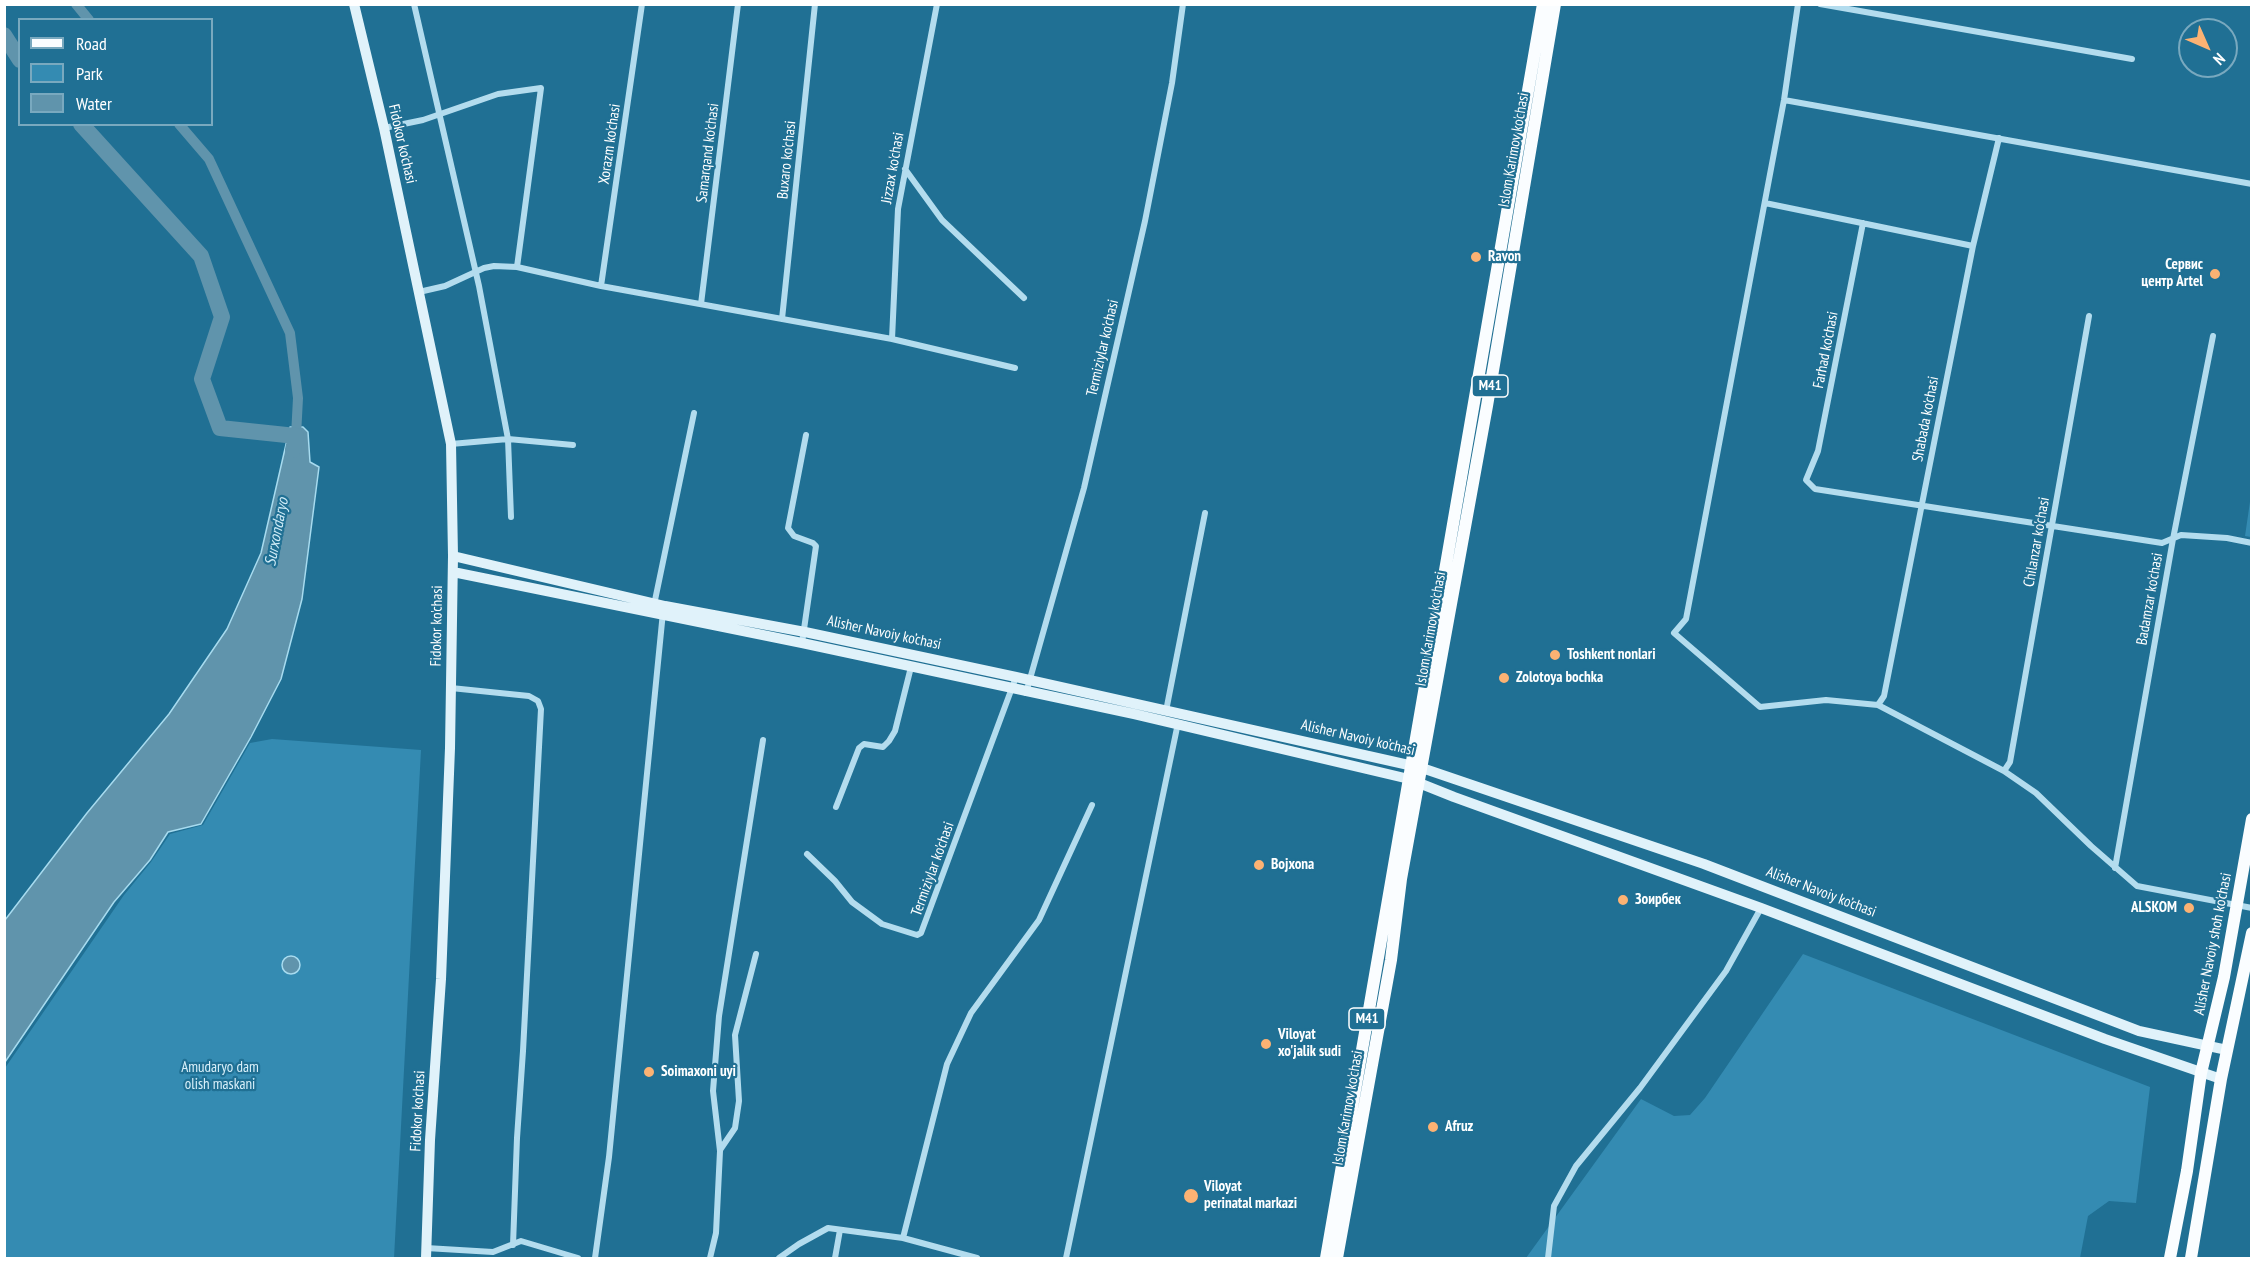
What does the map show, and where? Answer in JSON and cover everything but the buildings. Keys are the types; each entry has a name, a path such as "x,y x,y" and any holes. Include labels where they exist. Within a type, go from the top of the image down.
{"main road":[{"name":"Fidokor ko'chasi","path":"354,4 384,128 451,444 453,556 451,688 441,979 430,1140 426,1253"},
{"name":"Islom Karimov ko'chasi","path":"1417,766 1543,4"},
{"name":"Islom Karimov ko'chasi","path":"1326,1258 1486,406 1555,4"},
{"name":"Alisher Navoiy ko’chasi","path":"453,556 658,609 802,643 1026,693 1134,714 1178,726 1335,760 1414,781 2221,1079"},
{"name":"Alisher Navoiy ko’chasi","path":"453,572 658,609 805,632 1417,766 1704,864 2152,1036 2227,1050"},
{"name":"Islom Karimov ko'chasi","path":"1337,1258 1391,960 1414,781"},
{"name":"Alisher Navoiy shoh ko'chasi","path":"2170,1258 2187,1172 2201,1073 2224,977 2252,819"},
{"path":"1777,914 1785,894"},
{"path":"2191,1258 2221,1079 2252,933"},
{"path":"1997,998 2004,978"}],"street":[{"path":"414,4 476,273 508,439 511,517"},
{"name":"Xorazm ko'chasi","path":"601,286 642,4"},
{"name":"Samarqand ko'chasi","path":"701,304 738,4"},
{"name":"Buxaro ko'chasi","path":"782,319 816,4"},
{"name":"Jizzax ko'chasi","path":"892,339 898,209 937,4"},
{"name":"Termiziylar ko'chasi","path":"1026,693 1084,488 1140,244 1172,83 1183,4"},
{"path":"1798,4 1784,100 1686,619 1674,633 1760,707 1826,700 1878,705 2004,771 2036,793 2136,886 2252,908"},
{"path":"1820,4 2132,59"},
{"path":"384,128 439,114 498,94 541,88 517,267"},
{"path":"1784,100 2252,184"},
{"name":"Shabada ko'chasi","path":"1878,705 1884,696 1973,246 1999,138"},
{"path":"905,169 942,220 1024,298"},
{"path":"1765,203 1973,246"},
{"name":"Farhad ko'chasi","path":"1863,223 1818,451 1806,480 1815,489 1922,506"},
{"path":"419,292 446,286 484,268 517,267 601,286 892,339 1015,368"},
{"name":"Chilanzar ko'chasi","path":"2004,771 2010,762 2089,316"},
{"name":"Badamzar ko'chasi","path":"2115,868 2173,538 2212,336"},
{"path":"595,1258 609,1157 658,609 694,413"},
{"path":"802,643 816,546 794,536 788,528 806,435"},
{"path":"451,444 508,439 573,446"},
{"path":"1922,506 2162,543 2181,535 2227,538 2252,543"},
{"path":"1166,711 1206,513"},
{"path":"836,807 859,748 864,744 883,747 895,731 911,667"},
{"name":"Termiziylar ko'chasi","path":"807,854 835,881 852,902 882,924 917,935 921,933 1016,677"},
{"path":"451,688 530,696 538,701 541,709 513,1245"},
{"path":"1066,1258 1180,714"},
{"path":"710,1258 716,1233 720,1151 713,1091 720,1016 763,740"},
{"path":"903,1238 947,1064 971,1013 1039,920 1092,805"},
{"path":"1548,1258 1554,1206 1576,1166 1640,1089 1726,971 1761,908"},
{"path":"720,1151 735,1128 739,1101 735,1035 756,954"},
{"path":"779,1258 828,1228 903,1238 960,1256 977,1258"},
{"path":"835,1258 840,1230"},
{"path":"426,1253 493,1252 521,1241 578,1258"}],"green space":[{"path":"2251,495 2252,537 2245,536"},
{"name":"Amudaryo dam olish maskani","path":"272,739 421,750 394,1258 5,1258 5,1068 124,895 170,834 203,825 250,743"},
{"path":"1803,954 2150,1087 2136,1203 2109,1201 2088,1216 2080,1258 1526,1258 1641,1099 1674,1116 1690,1115 1705,1098"}],"water":[{"path":"290,427 303,427 308,432 310,462 319,467 302,599 281,679 201,824 168,832 150,860 114,902 5,1062 5,920 87,813 169,714 227,629 261,553"},
{"path":"291,956 297,959 300,965 297,971 291,974 285,971 282,965 285,959"}],"waterway":[{"path":"76,4 87,18"},
{"name":"Surxondaryo","path":"4,35 18,57"},
{"name":"Surxondaryo","path":"83,126 201,256 222,317 202,379 220,428 296,436 293,450"},
{"path":"181,126 209,159 290,333 298,398 296,436"}],"place":[{"name":"Ravon","path":"1476,257"},
{"name":"Сервис центр Artel","path":"2215,274"},
{"name":"Toshkent nonlari","path":"1555,655"},
{"name":"Zolotoya bochka","path":"1504,678"},
{"name":"Bojxona","path":"1259,865"},
{"name":"Зоирбек","path":"1623,900"},
{"name":"ALSKOM","path":"2189,908"},
{"name":"Viloyat xo'jalik sudi","path":"1266,1044"},
{"name":"Soimaxoni uyi","path":"649,1072"},
{"name":"Afruz","path":"1433,1127"},
{"name":"Viloyat perinatal markazi","path":"1191,1196"}]}
